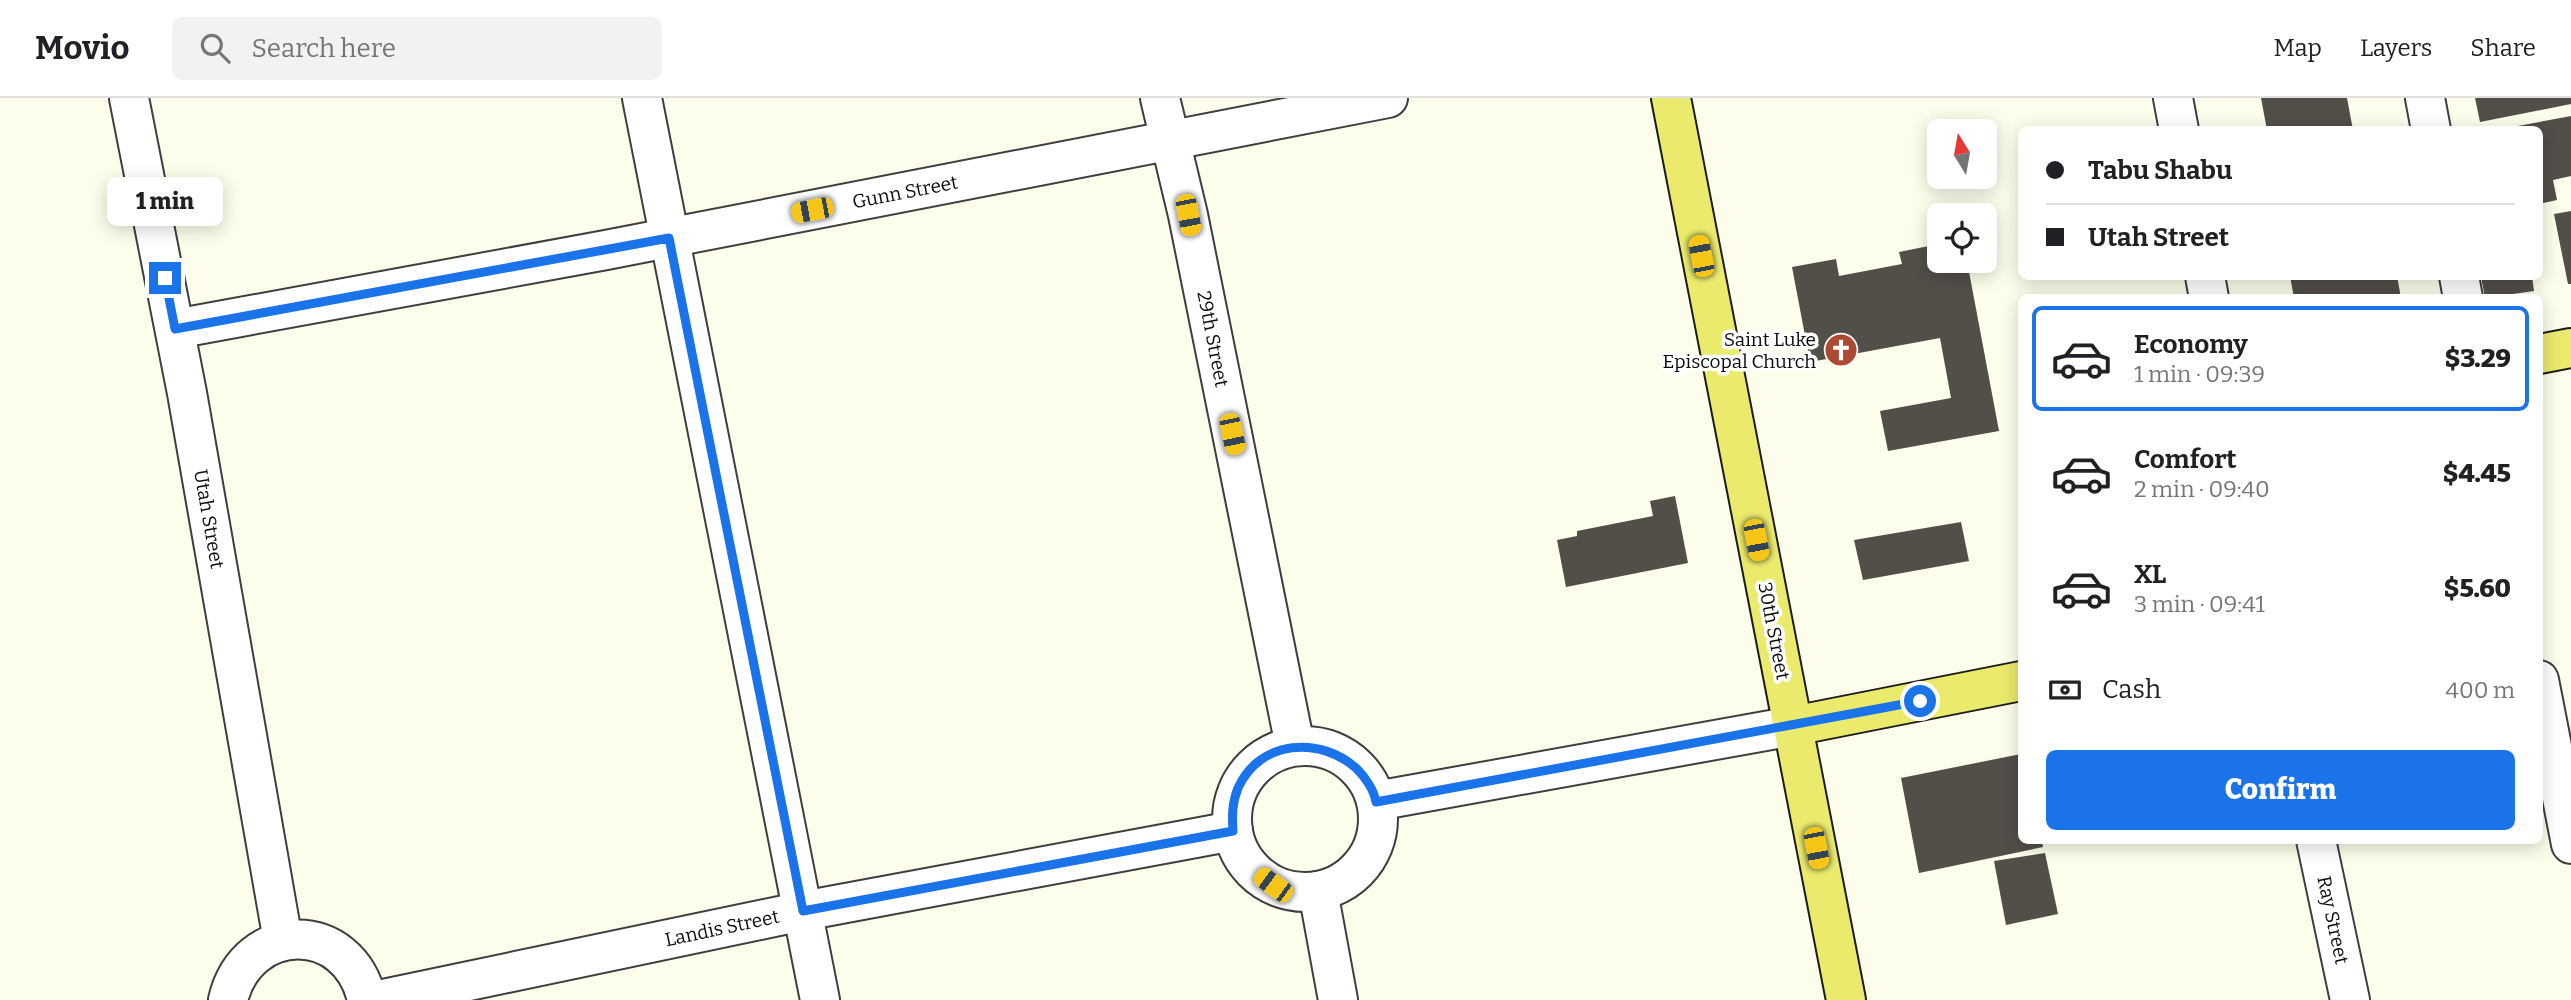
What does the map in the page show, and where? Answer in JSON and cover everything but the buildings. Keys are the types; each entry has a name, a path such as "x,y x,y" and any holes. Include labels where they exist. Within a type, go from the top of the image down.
{"main road":[{"name":"30th Street","path":"1671,98 1846,1000"},
{"path":"2543,353 2571,348"},
{"path":"1793,726 2018,682"}],"street":[{"name":"Utah Street","path":"129,98 175,329 283,941"},
{"path":"642,98 820,1000"},
{"name":"29th Street","path":"1160,98 1188,215 1295,746"},
{"name":"Gunn Street","path":"175,329 669,238 1388,98"},
{"path":"2173,98 2178,126"},
{"path":"2425,98 2430,126"},
{"path":"2543,700 2571,844"},
{"path":"1376,802 1793,726"},
{"path":"1295,746 1321,747 1344,757 1363,774 1376,802 1378,821 1373,846 1359,868 1340,883 1318,891 1294,891 1273,885 1254,872 1240,853 1233,831 1232,808 1239,787 1252,768 1271,754 1295,746"},
{"name":"Landis Street","path":"378,1000 803,911 1233,831"},
{"name":"Ray Street","path":"2317,844 2350,1000"},
{"path":"1318,891 1338,1000"},
{"path":"228,1000 234,977 248,959 266,946 283,941 311,940 333,948 351,963 363,983 367,1000"}],"place":[{"name":"Saint Luke Episcopal Church","path":"1841,350"}],"route":[{"path":"165,278 175,329 669,238 803,911 1233,831 1232,808 1239,787 1252,768 1271,754 1295,746 1321,747 1344,757 1363,774 1376,802 1920,701"}]}
